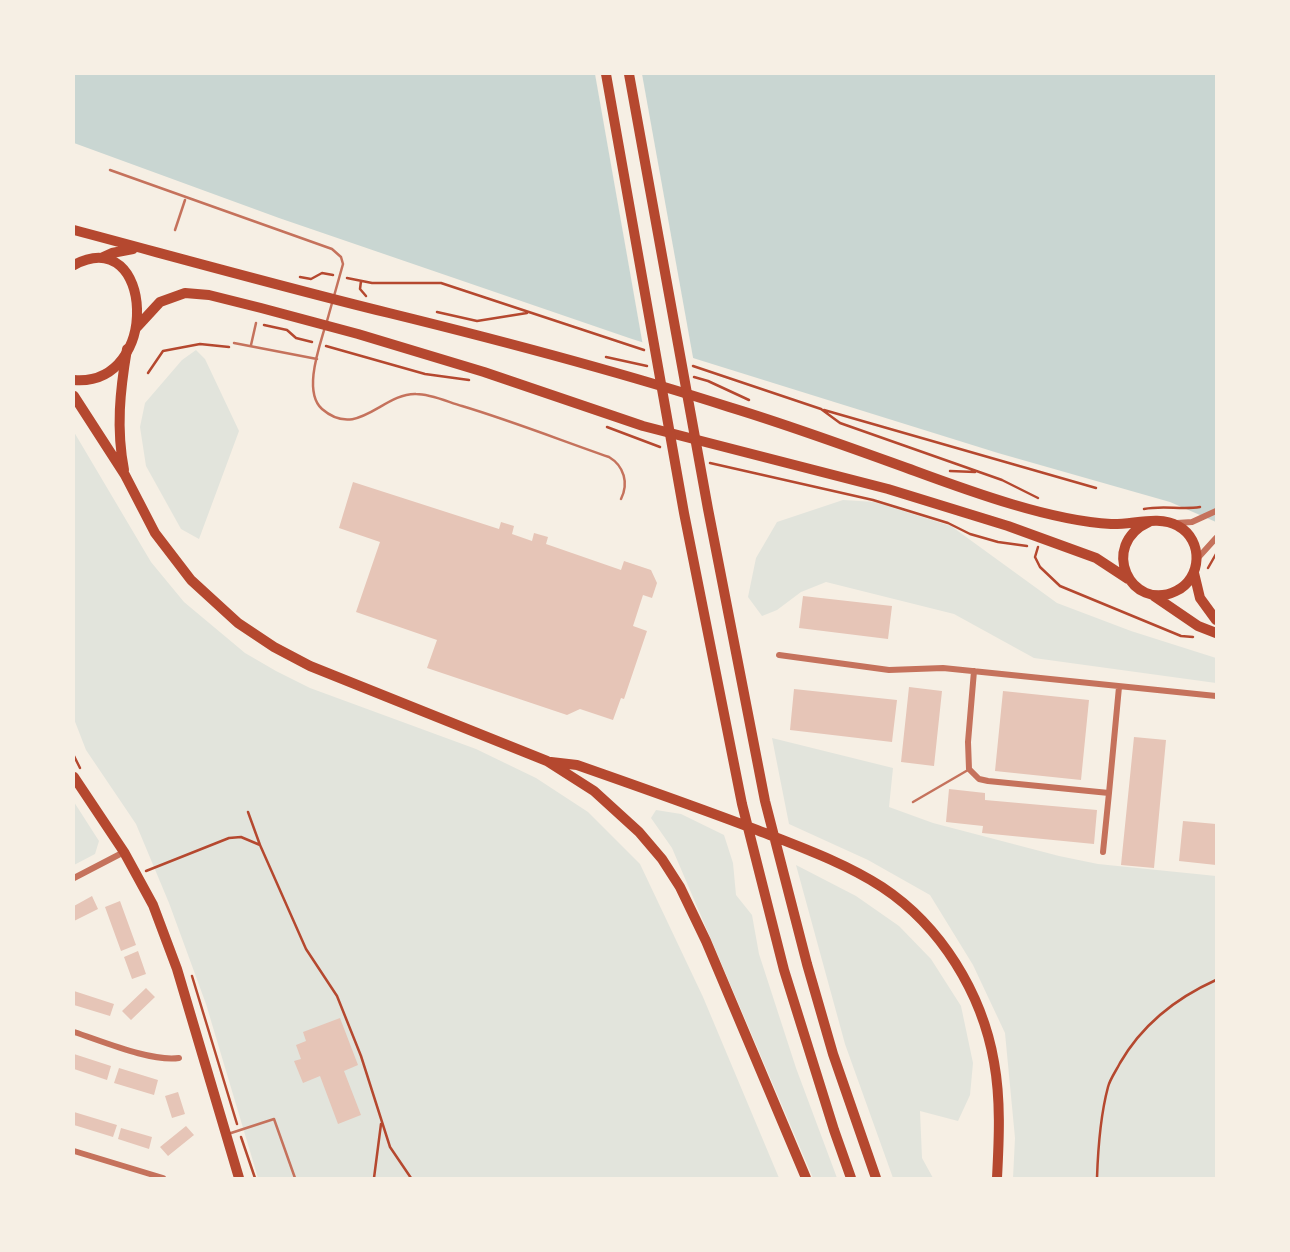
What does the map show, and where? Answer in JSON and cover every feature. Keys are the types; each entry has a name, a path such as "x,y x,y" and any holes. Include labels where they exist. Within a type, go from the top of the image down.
{"main road":[{"path":"606,74 684,513 742,804 784,970 851,1178"},
{"path":"629,74 708,509 765,801 785,883 834,1054 876,1178"},
{"path":"74,230 495,340 728,407 946,482 1043,512 1097,523 1157,521 1175,524 1194,542 1197,559 1194,573 1200,598 1216,620"},
{"path":"74,265 112,253 141,248"},
{"path":"74,253 89,259"},
{"path":"101,258 117,263 130,278 136,297 136,327"},
{"path":"74,380 88,380 106,374 120,362 136,327 160,302 185,293 209,295 326,325 528,386 643,426 888,489 1008,526 1096,558 1140,589 1216,633"},
{"path":"125,475 119,445 118,418 127,349"},
{"path":"74,396 125,475 141,510 172,557 191,580 238,623 274,647 310,666 547,761 594,792 639,832 662,859 680,887 706,940 806,1178"},
{"path":"1130,580 1124,566 1126,543 1135,531 1149,522"},
{"path":"1152,594 1166,595 1180,589 1194,573"},
{"path":"547,761 577,765 823,855 871,881 904,904 940,942 969,987 984,1023 994,1062 998,1114 996,1178"},
{"path":"74,777 124,852 153,905 177,969 239,1178"}],"street":[{"path":"1175,524 1192,522 1216,512"},
{"path":"1197,559 1216,538"},
{"path":"779,655 889,670 943,668 1216,696"},
{"path":"974,671 968,742 969,769 979,779 1109,793"},
{"path":"1103,852 1119,687"},
{"path":"74,878 124,852"},
{"path":"74,1032 155,1057 179,1058"},
{"path":"74,1151 163,1178"}],"lane":[{"path":"110,170 332,249 341,257 343,264 317,359 313,385 314,398 318,405 333,416 342,419 359,418 408,394 432,397 495,416 609,457 616,461 623,472 625,482 621,499"},
{"path":"175,230 186,198"},
{"path":"251,345 256,323"},
{"path":"234,343 317,359"},
{"path":"913,802 969,769"},
{"path":"226,1135 274,1119 295,1178"}],"path":[{"path":"360,281 360,289 368,297"},
{"path":"430,311 450,313 477,321 529,312"},
{"path":"256,323 287,330 296,338"},
{"path":"148,373 163,351 200,344 227,348 234,343"},
{"path":"821,409 1096,488"},
{"path":"978,472 1046,501"},
{"path":"1135,511 1164,506 1204,506"},
{"path":"1048,549 1037,547 1035,557 1040,567 1060,586 1181,636 1191,636"},
{"path":"1206,575 1215,556"},
{"path":"248,812 306,948 337,996 361,1056 390,1146 411,1178"},
{"path":"137,875 229,838 241,837 260,845"},
{"path":"1097,1178 1098,1144 1108,1085 1131,1044 1163,1011 1198,988 1216,980"},
{"path":"374,1178 382,1121"}],"shaded area":[{"path":"74,74 1216,74 1216,522 1170,502 998,453 632,339 279,218 74,143"},
{"path":"196,350 205,359 239,431 199,539 181,529 146,466 140,427 145,403 182,360"},
{"path":"74,432 151,562 184,602 245,653 310,688 476,749 536,778 588,812 640,864 703,997 779,1178 258,1178 206,1004 169,903 136,824 86,750 74,719"},
{"path":"843,500 875,502 951,526 1057,603 1131,631 1216,658 1216,683 1034,658 954,614 826,582 801,592 777,610 762,616 748,597 756,558 777,522"},
{"path":"772,738 893,768 889,807 933,823 1098,864 1216,876 1216,1178 1013,1178 1015,1138 1005,1033 973,965 930,895 868,860 789,824"},
{"path":"74,802 99,841 95,854 74,865"},
{"path":"656,810 681,814 724,835 733,863 736,895 752,915 759,954 796,1068 837,1178 813,1178 672,848 651,818"},
{"path":"796,865 856,896 899,926 931,959 961,1006 973,1063 970,1095 958,1121 920,1111 922,1158 933,1178 893,1178 845,1044"}],"pier":[{"path":"595,74 642,74 694,363 643,346"}],"building":[{"path":"353,482 499,529 501,522 514,526 512,534 532,541 534,533 548,537 546,544 621,570 624,561 651,570 657,583 652,598 643,595 633,626 647,631 624,699 621,698 613,720 580,709 567,715 427,668 437,640 356,612 380,542 339,528"},
{"path":"803,596 892,606 888,639 799,628"},
{"path":"909,687 942,691 934,766 901,762"},
{"path":"794,689 897,700 892,742 790,730"},
{"path":"1003,691 1089,700 1081,780 995,771"},
{"path":"1134,737 1166,740 1154,868 1121,865"},
{"path":"949,789 985,793 985,800 1097,810 1094,844 982,833 983,826 946,822"},
{"path":"1183,821 1216,824 1216,865 1179,861"},
{"path":"92,896 98,909 74,921 74,906"},
{"path":"120,901 136,945 121,951 105,907"},
{"path":"138,951 146,974 132,979 124,957"},
{"path":"146,988 155,997 131,1020 122,1011"},
{"path":"74,991 114,1004 110,1016 74,1005"},
{"path":"340,1018 358,1065 344,1071 361,1115 338,1124 320,1076 303,1083 294,1061 301,1059 296,1045 306,1041 303,1032"},
{"path":"74,1054 111,1066 107,1080 74,1069"},
{"path":"119,1068 158,1080 154,1095 114,1083"},
{"path":"178,1092 185,1114 172,1118 165,1096"},
{"path":"74,1112 117,1125 113,1137 74,1125"},
{"path":"186,1126 194,1135 168,1156 160,1147"},
{"path":"121,1128 152,1137 149,1149 118,1139"}]}
